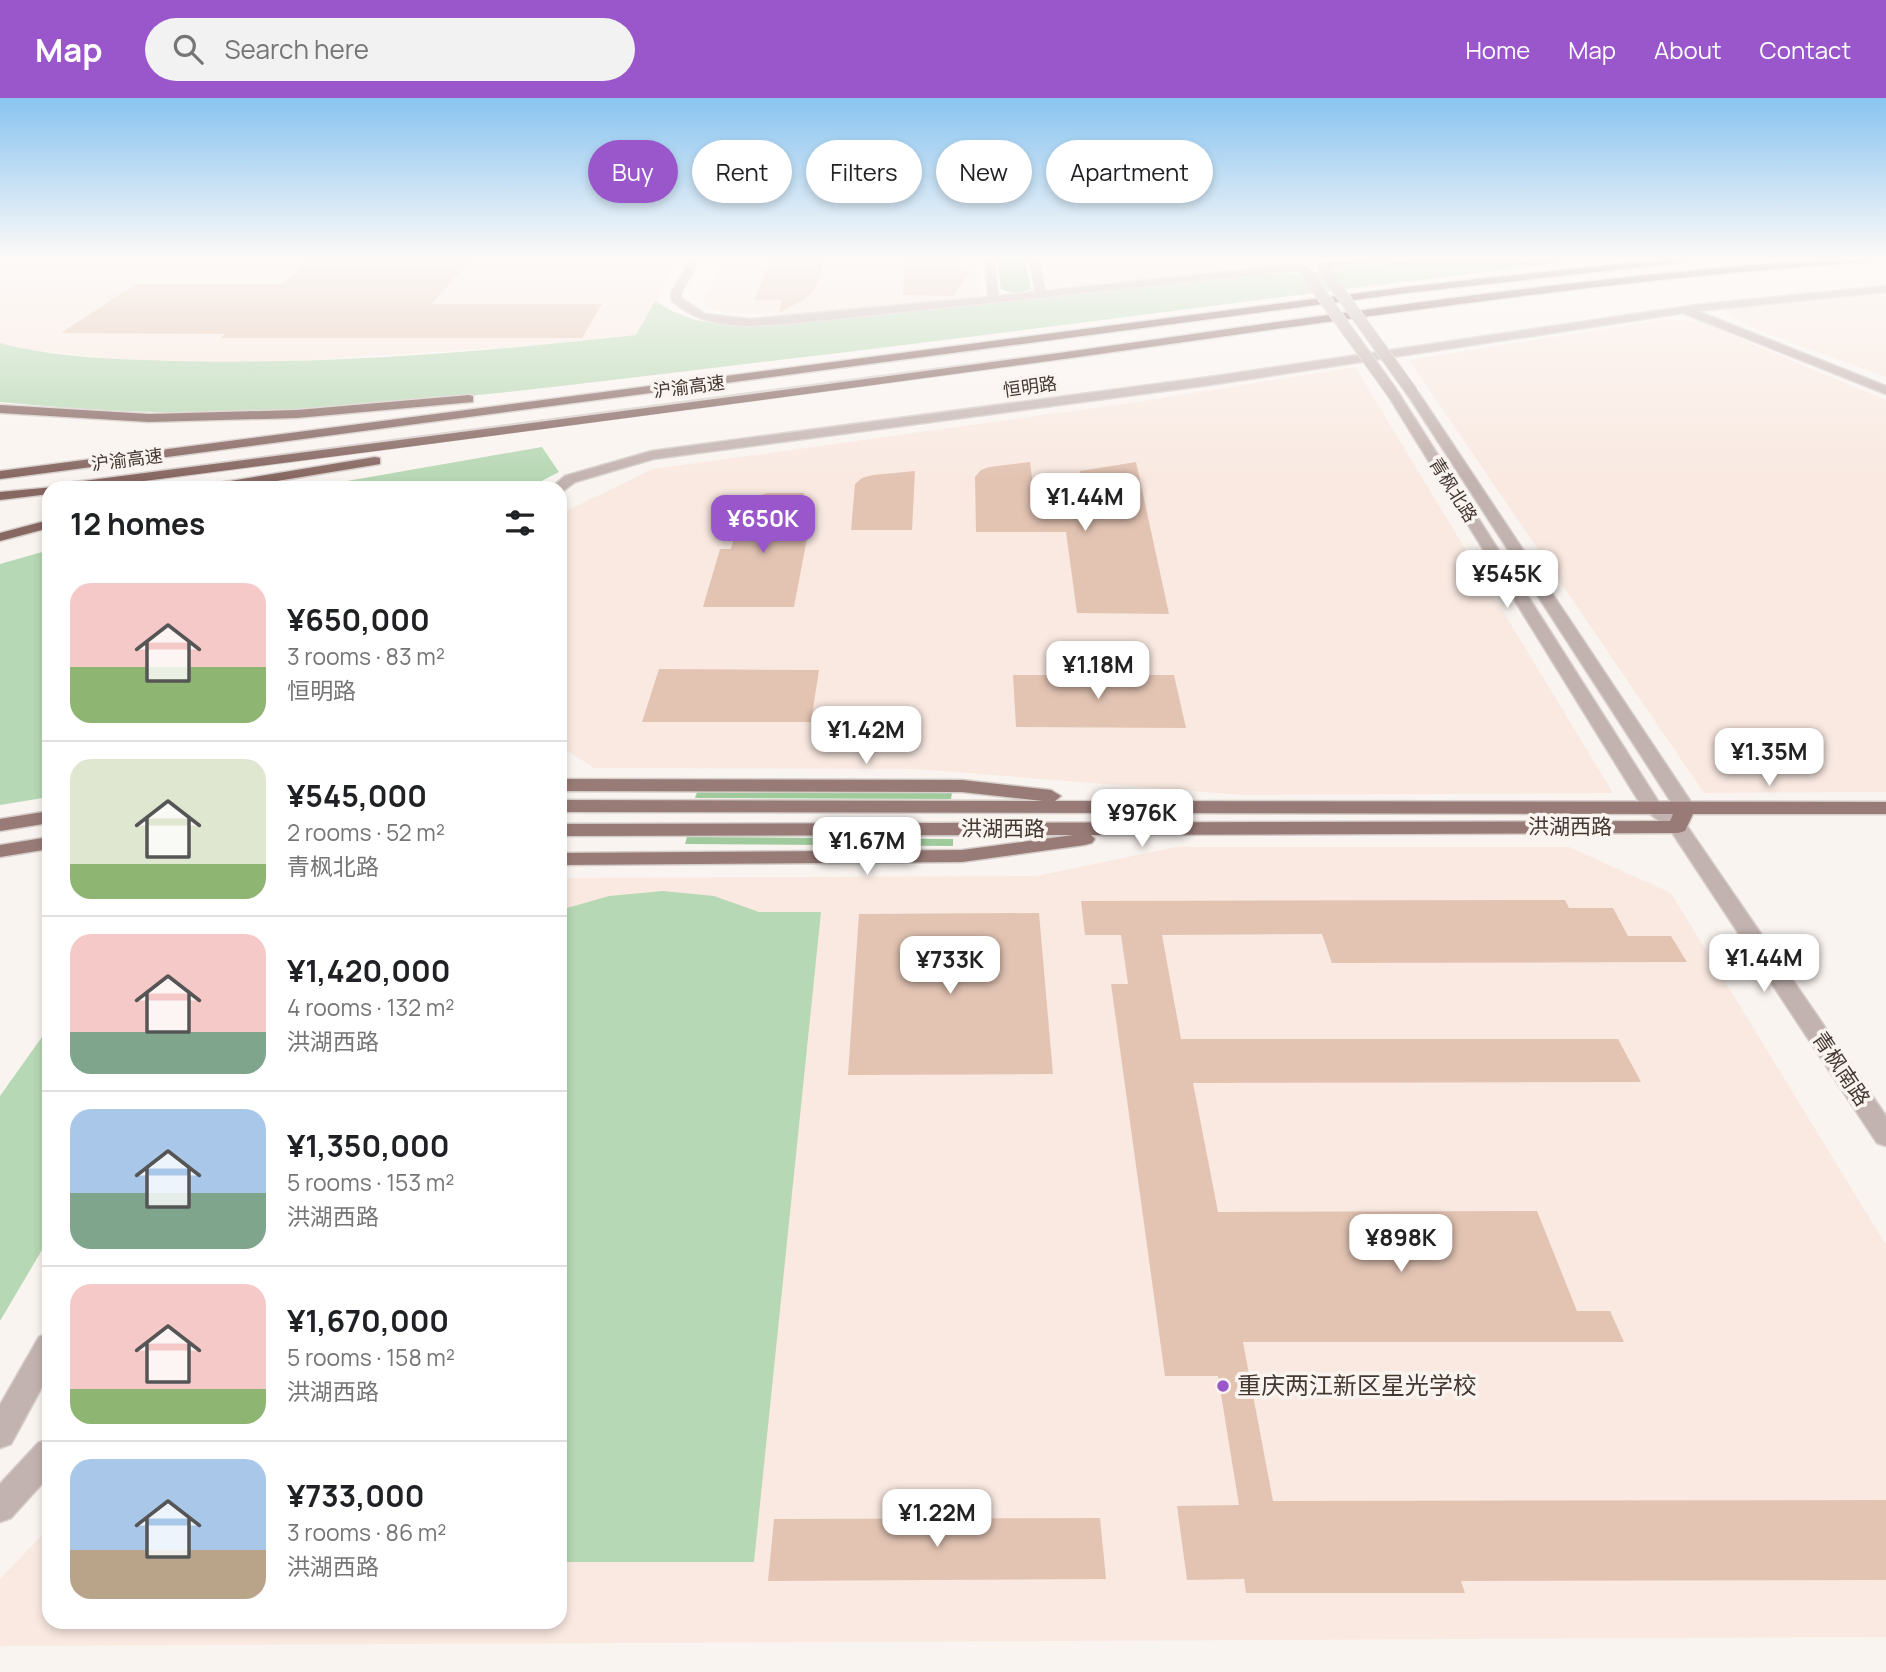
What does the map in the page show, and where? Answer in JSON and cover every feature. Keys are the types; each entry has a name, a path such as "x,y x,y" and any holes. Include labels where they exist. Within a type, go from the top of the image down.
{"highway":[{"name":"沪渝高速","path":"0,475 1080,332"},
{"name":"沪渝高速","path":"114,481 1235,332"},
{"path":"0,409 149,418 297,414 823,366"},
{"path":"255,481 836,387"},
{"path":"0,496 42,491"},
{"path":"0,537 42,526"}],"main road":[{"path":"567,785 962,786 1168,818"},
{"name":"洪湖西路","path":"567,806 1168,818 1682,817 1886,808"},
{"name":"洪湖西路","path":"567,830 1653,808"},
{"path":"0,825 42,818"},
{"path":"567,859 962,856 1168,818"},
{"path":"0,851 42,845"}],"street":[{"name":"青枫北路","path":"1349,332 1392,392 1653,808 1682,817"},
{"name":"青枫北路","path":"1369,332 1412,392 1682,817"},
{"name":"恒明路","path":"567,481 652,455 1209,381 1534,332"},
{"path":"1747,332 1886,390"},
{"path":"1755,332 1886,381"},
{"name":"青枫南路","path":"1682,817 1886,1136"},
{"path":"0,1434 42,1359"},
{"path":"0,1507 42,1461"}],"shaded area":[{"path":"0,332 638,332 637,335 556,344 263,363 121,360 17,348 0,343"},
{"path":"1581,332 1725,332 1886,400 1886,792 1704,793 1409,360"},
{"path":"1765,332 1886,332 1886,377"},
{"path":"1355,367 1613,793 1243,795 916,769 594,768 567,751 567,511 653,469 1144,401"},
{"name":"重庆两江新区星光学校","path":"1176,847 1569,847 1671,893 1886,1245 1886,1637 0,1646 0,1579 42,1535 42,1629 567,1629 567,878 1036,876"}],"green space":[{"path":"637,332 999,332 593,382 377,404 305,409 160,412 0,402 0,343 64,355 232,362 405,356 636,335"},
{"path":"542,447 559,472 542,481 347,481"},
{"path":"42,552 42,798 0,805 0,564"},
{"path":"697,792 952,793 951,799 695,798"},
{"path":"687,837 953,839 953,846 685,844"},
{"path":"663,891 714,896 759,912 821,912 754,1562 567,1562 567,908 609,896"},
{"path":"42,1037 42,1250 0,1321 0,1096"}],"building":[{"path":"585,332 582,338 220,338 225,334 61,333"},
{"path":"1030,462 1035,502 1086,502 1080,471 1136,462 1169,614 1077,613 1066,532 976,532 975,477 981,470 989,467"},
{"path":"915,471 912,530 851,530 855,484 862,478 873,475"},
{"path":"767,493 804,493 801,512 812,512 794,607 703,607 720,549 731,549 744,501"},
{"path":"659,669 819,670 811,722 642,722"},
{"path":"1013,675 1174,675 1186,728 1016,727"},
{"path":"1565,900 1569,908 1613,908 1628,936 1671,936 1687,962 1332,963 1322,934 1162,935 1181,1039 1618,1039 1641,1082 1193,1083 1218,1212 1537,1211 1577,1311 1610,1311 1624,1342 1243,1342 1273,1501 1886,1500 1886,1580 1461,1581 1465,1593 1246,1593 1244,1579 1187,1580 1177,1506 1239,1505 1218,1376 1165,1376 1111,984 1128,984 1121,935 1085,935 1081,901"},
{"path":"1039,913 1053,1074 848,1075 859,914"},
{"path":"1100,1518 1106,1579 768,1581 774,1519"}],"place":[{"name":"重庆两江新区星光学校","path":"1223,1386"}]}
